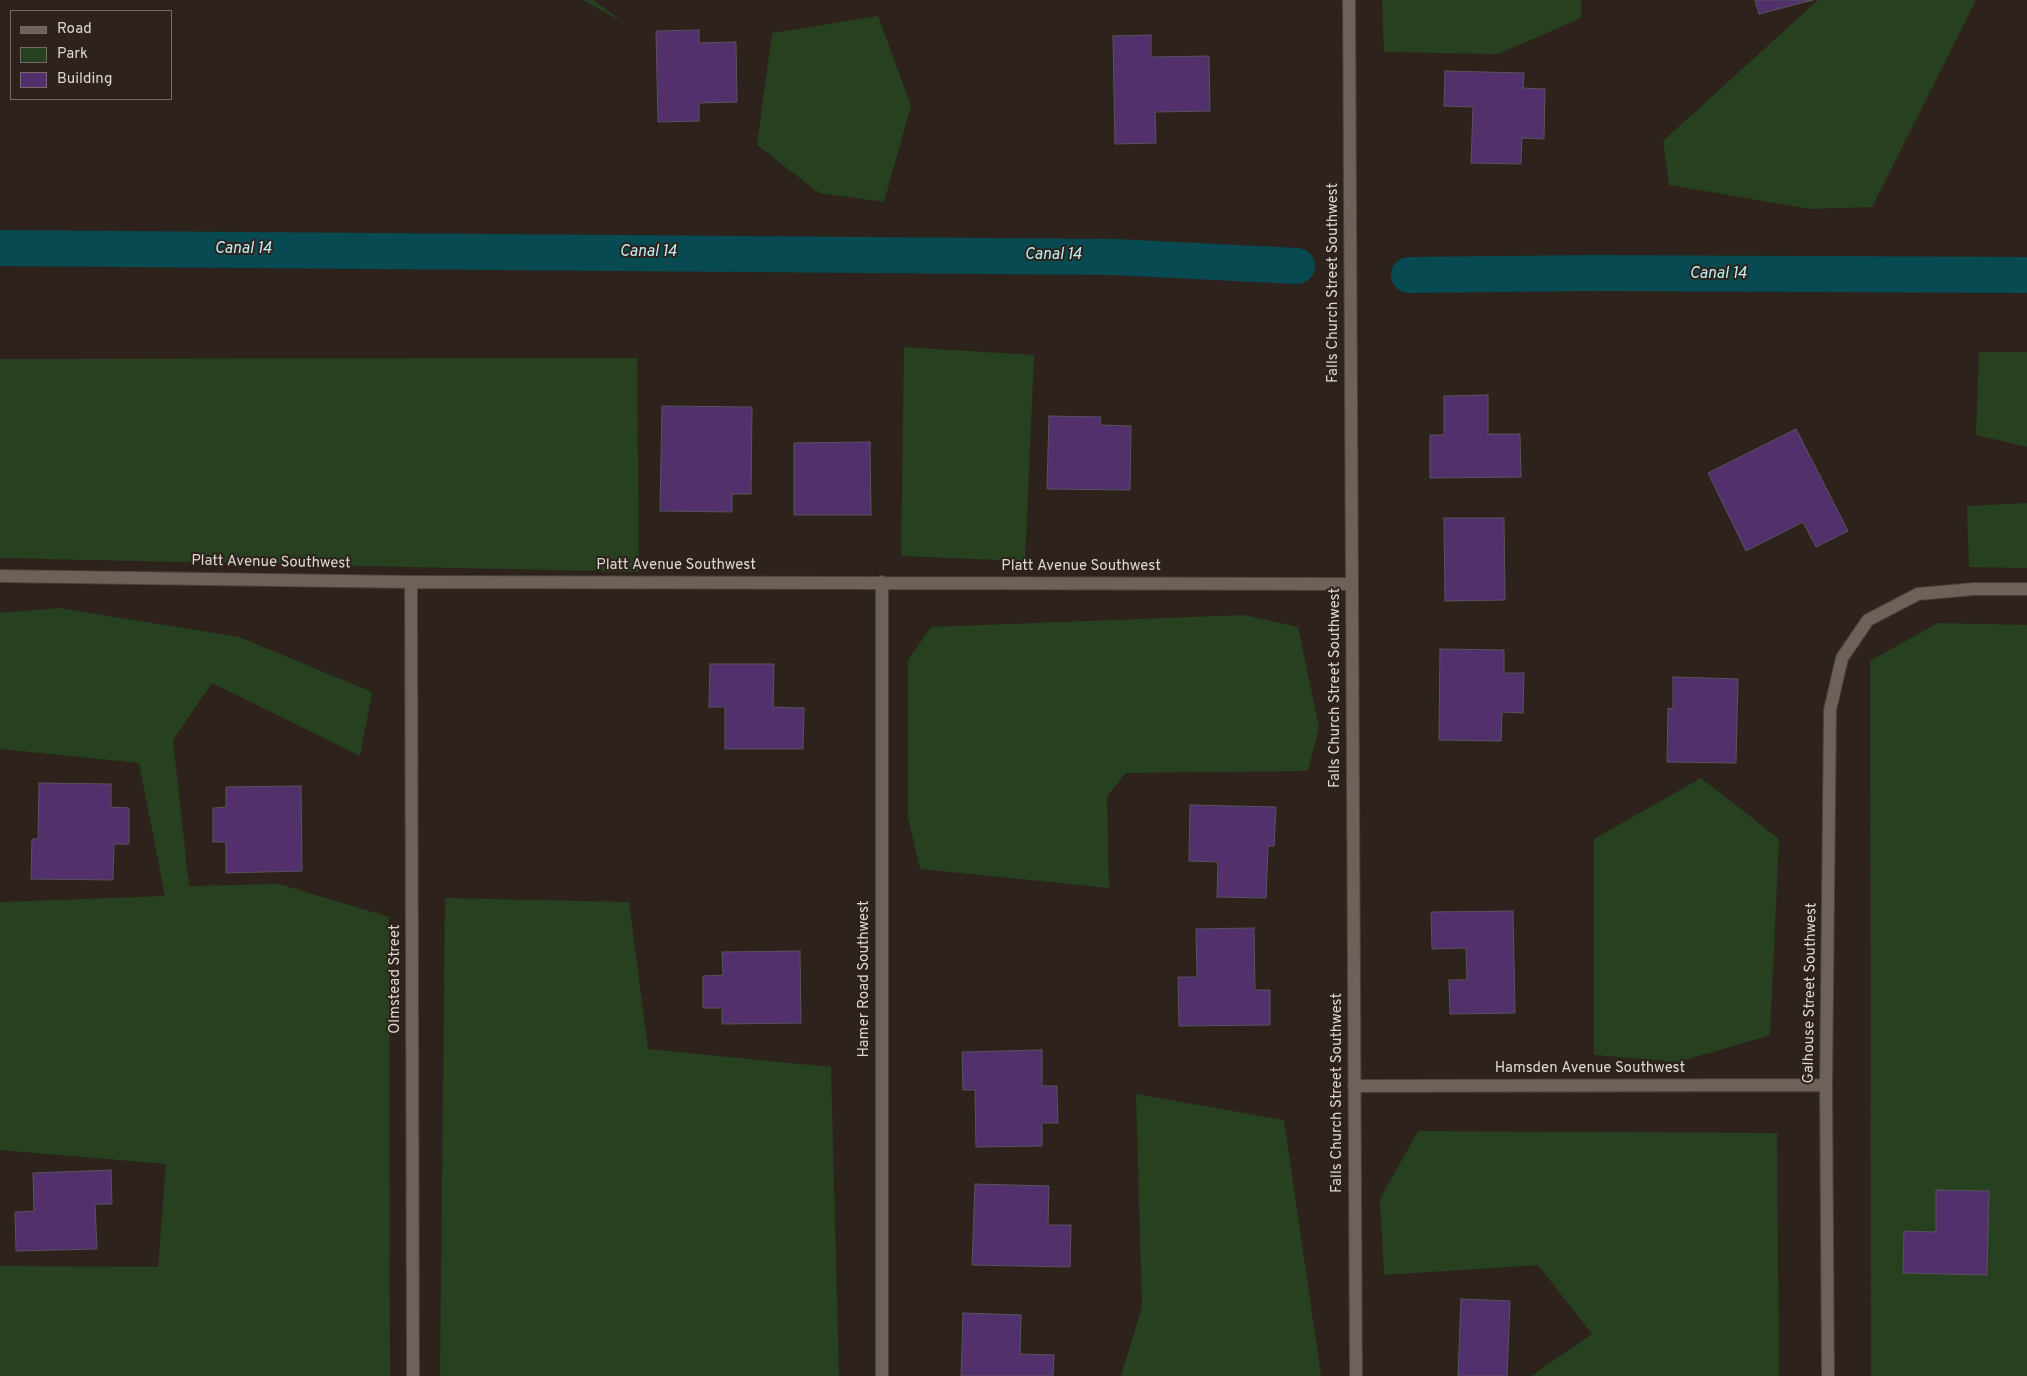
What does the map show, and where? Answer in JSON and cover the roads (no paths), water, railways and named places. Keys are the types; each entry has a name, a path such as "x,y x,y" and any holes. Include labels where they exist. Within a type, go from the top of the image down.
{"street":[{"name":"Falls Church Street Southwest","path":"1350,0 1356,1376"},
{"name":"Platt Avenue Southwest","path":"0,576 411,582 1352,584"},
{"name":"Olmstead Street","path":"411,582 413,1376"},
{"name":"Hamer Road Southwest","path":"882,582 882,1376"},
{"name":"Galhouse Street Southwest","path":"1828,1376 1826,1085 1830,710 1842,658 1868,620 1918,594 1974,589 2027,589"},
{"name":"Hamsden Avenue Southwest","path":"1354,1086 1826,1085"}],"waterway":[{"name":"Canal 14","path":"0,248 1114,257 1297,266"},
{"name":"Canal 14","path":"1409,275 1591,273 2027,275"}]}
